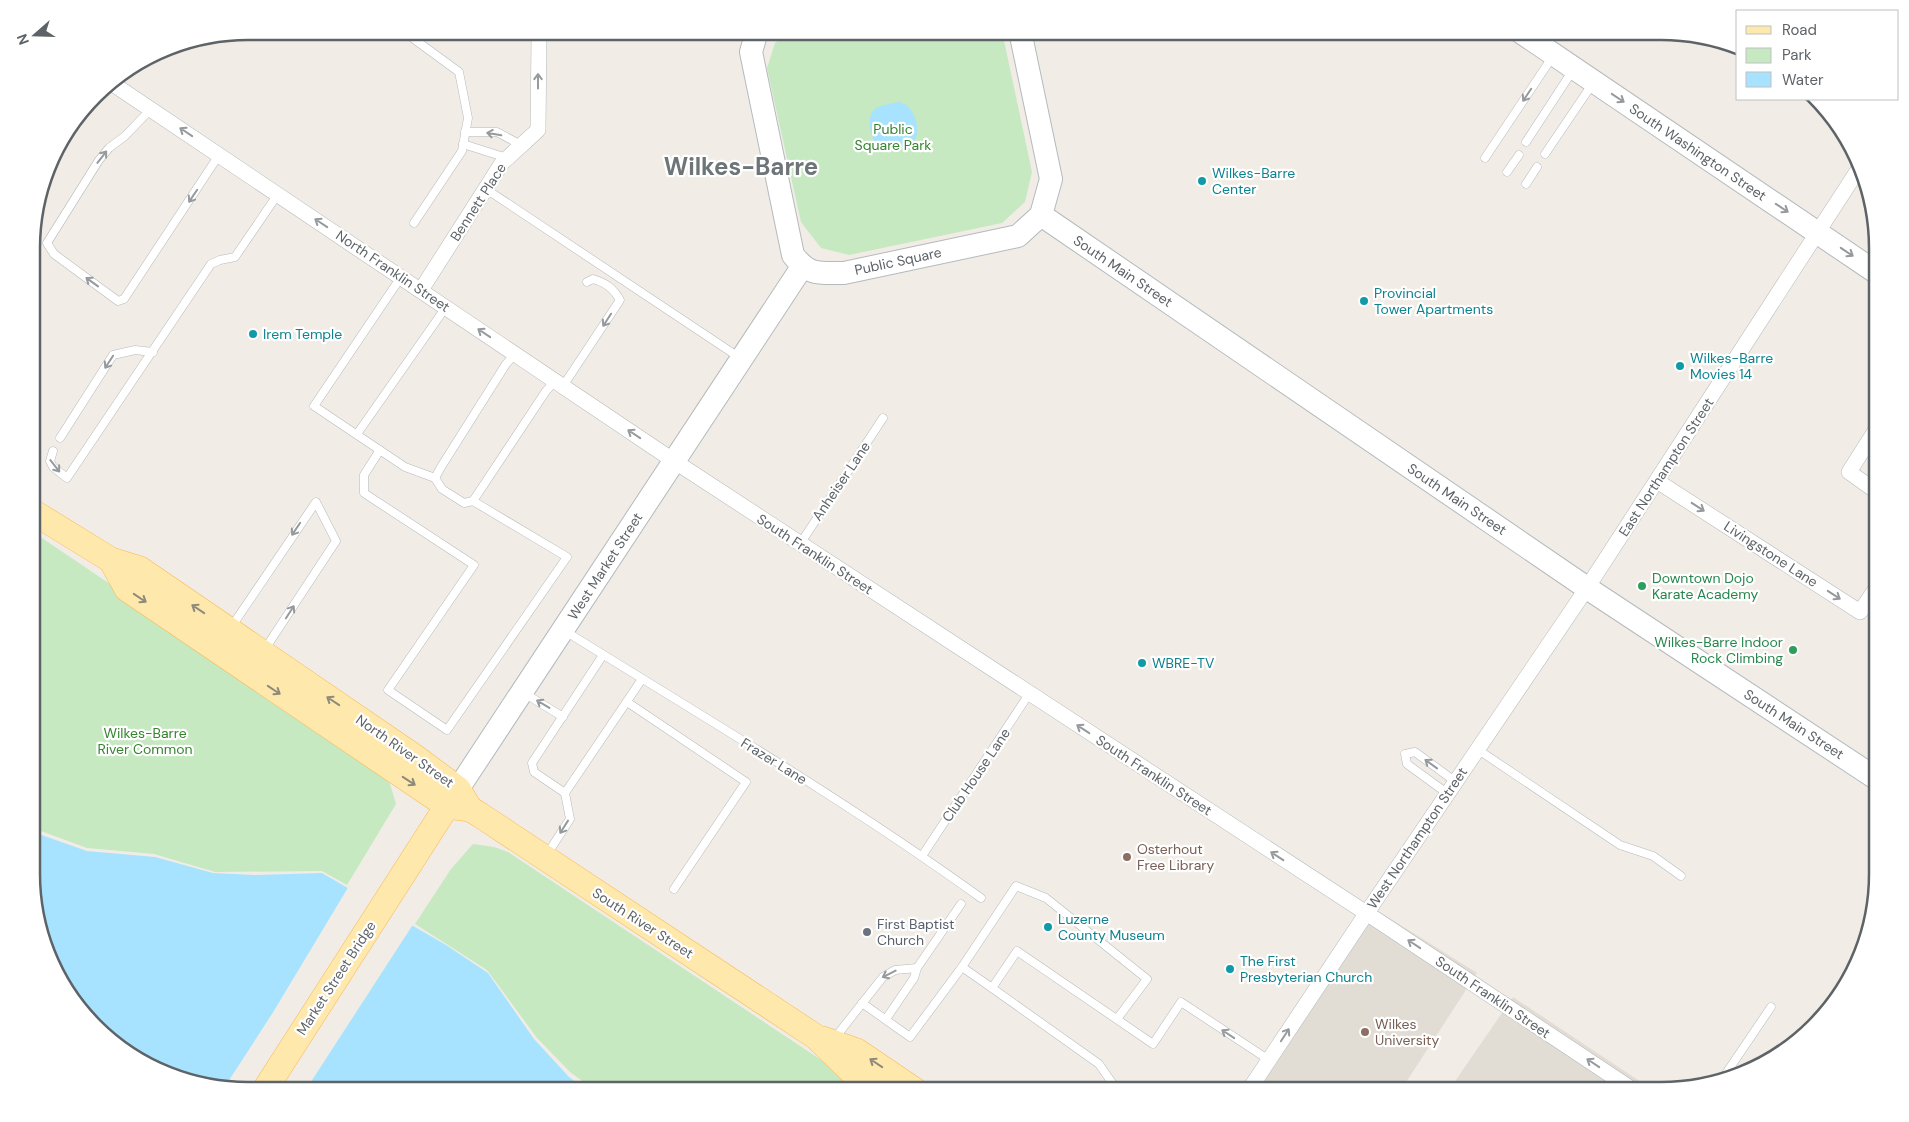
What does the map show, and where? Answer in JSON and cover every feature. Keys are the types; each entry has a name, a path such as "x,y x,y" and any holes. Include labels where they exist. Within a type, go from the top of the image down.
{"main road":[{"name":"North River Street","path":"40,516 111,560 140,569 230,630 415,757 458,802"},
{"name":"North River Street","path":"111,560 127,589 458,802"},
{"name":"South River Street","path":"458,802 824,1039 858,1051 904,1082"},
{"name":"West Market Street","path":"408,865 458,802"},
{"name":"Market Street Bridge","path":"270,1082 408,865"},
{"name":"South River Street","path":"824,1039 851,1071 868,1082"}],"street":[{"name":"Bennett Place","path":"421,290 502,162 538,130 538,40"},
{"path":"754,40 751,52 792,255 802,267"},
{"path":"1022,40 1051,179 1041,214"},
{"name":"South Washington Street","path":"1546,43 1574,68 1594,82 1869,268"},
{"name":"North Franklin Street","path":"117,87 674,461"},
{"name":"East Northampton Street","path":"1587,588 1855,174"},
{"name":"Public Square","path":"802,267 817,273 844,273 1018,236 1041,214"},
{"name":"South Main Street","path":"1041,214 1587,588 1869,774"},
{"name":"West Market Street","path":"458,802 522,692 802,267"},
{"path":"1869,441 1849,472 1869,486"},
{"name":"South Franklin Street","path":"674,461 1621,1082"},
{"name":"Livingstone Lane","path":"1656,481 1860,612 1869,599"},
{"name":"West Northampton Street","path":"1254,1082 1587,588"}],"lane":[{"path":"414,223 462,151 468,118 459,72 415,40"},
{"path":"1485,158 1546,43"},
{"path":"1526,142 1574,68"},
{"path":"1545,154 1594,82"},
{"path":"151,109 125,136 108,148 47,243 54,254 118,301 124,299 220,155"},
{"path":"465,132 497,132 521,145"},
{"path":"463,144 507,158"},
{"path":"1507,172 1519,154"},
{"path":"1526,184 1537,166"},
{"path":"486,189 742,358"},
{"path":"53,451 49,457 53,467 67,478 212,264 235,256 278,194"},
{"path":"380,450 364,475 364,493 474,565 388,690 447,730 567,558 473,501 464,503 442,489 435,478 405,467 357,434 314,406 401,277"},
{"path":"473,501 546,391 559,383 620,300 605,283 593,279 587,282"},
{"path":"357,434 446,307"},
{"path":"60,438 113,355 135,350 152,352"},
{"path":"435,478 501,372 515,354"},
{"name":"Anheiser Lane","path":"800,544 883,418"},
{"path":"230,630 316,502 336,541 263,653"},
{"name":"Frazer Lane","path":"563,630 772,759 922,856 981,898"},
{"path":"545,858 570,819 565,793 534,772 532,763 603,655"},
{"path":"565,793 642,679"},
{"path":"522,692 563,717"},
{"name":"Club House Lane","path":"922,856 1029,694"},
{"path":"627,702 746,782 674,889"},
{"path":"1478,749 1620,845 1653,856 1681,876"},
{"path":"1415,752 1452,788 1407,764 1405,754 1415,752"},
{"path":"862,1003 910,1037 962,967 1016,886 1046,898 1147,979 1117,1020"},
{"path":"886,1019 914,978 917,968 961,904"},
{"path":"992,988 1017,951 1153,1044 1181,1002 1269,1060"},
{"path":"962,967 1099,1064 1111,1082"},
{"path":"824,1039 862,1003 883,977 895,970 917,968"},
{"path":"1728,1071 1771,1007"}],"shaded area":[{"name":"Wilkes University","path":"1375,909 1477,973 1406,1082 1256,1082"},
{"name":"Wilkes University","path":"1513,997 1641,1082 1455,1082"}],"green space":[{"name":"Public Square Park","path":"779,40 1004,40 1032,172 1025,202 1002,223 849,255 821,248 801,222 767,68 775,43"},
{"name":"Wilkes-Barre River Common","path":"40,537 375,763 390,784 396,804 347,885 322,871 215,872 154,854 87,848 40,831"},
{"path":"473,844 494,847 508,852 854,1082 584,1082 570,1072 537,1038 487,970 415,924 451,869"}],"water":[{"path":"899,102 904,104 913,113 917,125 916,137 913,142 907,145 888,150 881,149 873,139 870,117 872,112 880,106"},
{"path":"40,834 87,851 155,857 213,873 255,875 322,873 446,945 488,973 534,1039 576,1082 235,1082 194,1075 156,1061 122,1039 101,1021 75,989 61,966 51,941 44,914 40,887"}],"pier":[{"path":"349,886 414,923 311,1082 228,1081 272,1014"}],"place":[{"name":"Wilkes-Barre Center","path":"1202,181"},
{"name":"Provincial Tower Apartments","path":"1364,301"},
{"name":"Irem Temple","path":"253,334"},
{"name":"Wilkes-Barre Movies 14","path":"1680,366"},
{"name":"Downtown Dojo Karate Academy","path":"1642,586"},
{"name":"Wilkes-Barre Indoor Rock Climbing","path":"1793,650"},
{"name":"WBRE-TV","path":"1142,663"},
{"name":"Osterhout Free Library","path":"1127,857"},
{"name":"Luzerne County Museum","path":"1048,927"},
{"name":"First Baptist Church","path":"867,932"},
{"name":"The First Presbyterian Church","path":"1230,969"},
{"name":"Wilkes University","path":"1365,1032"}],"district":[{"name":"Wilkes-Barre","path":"741,166"}]}
